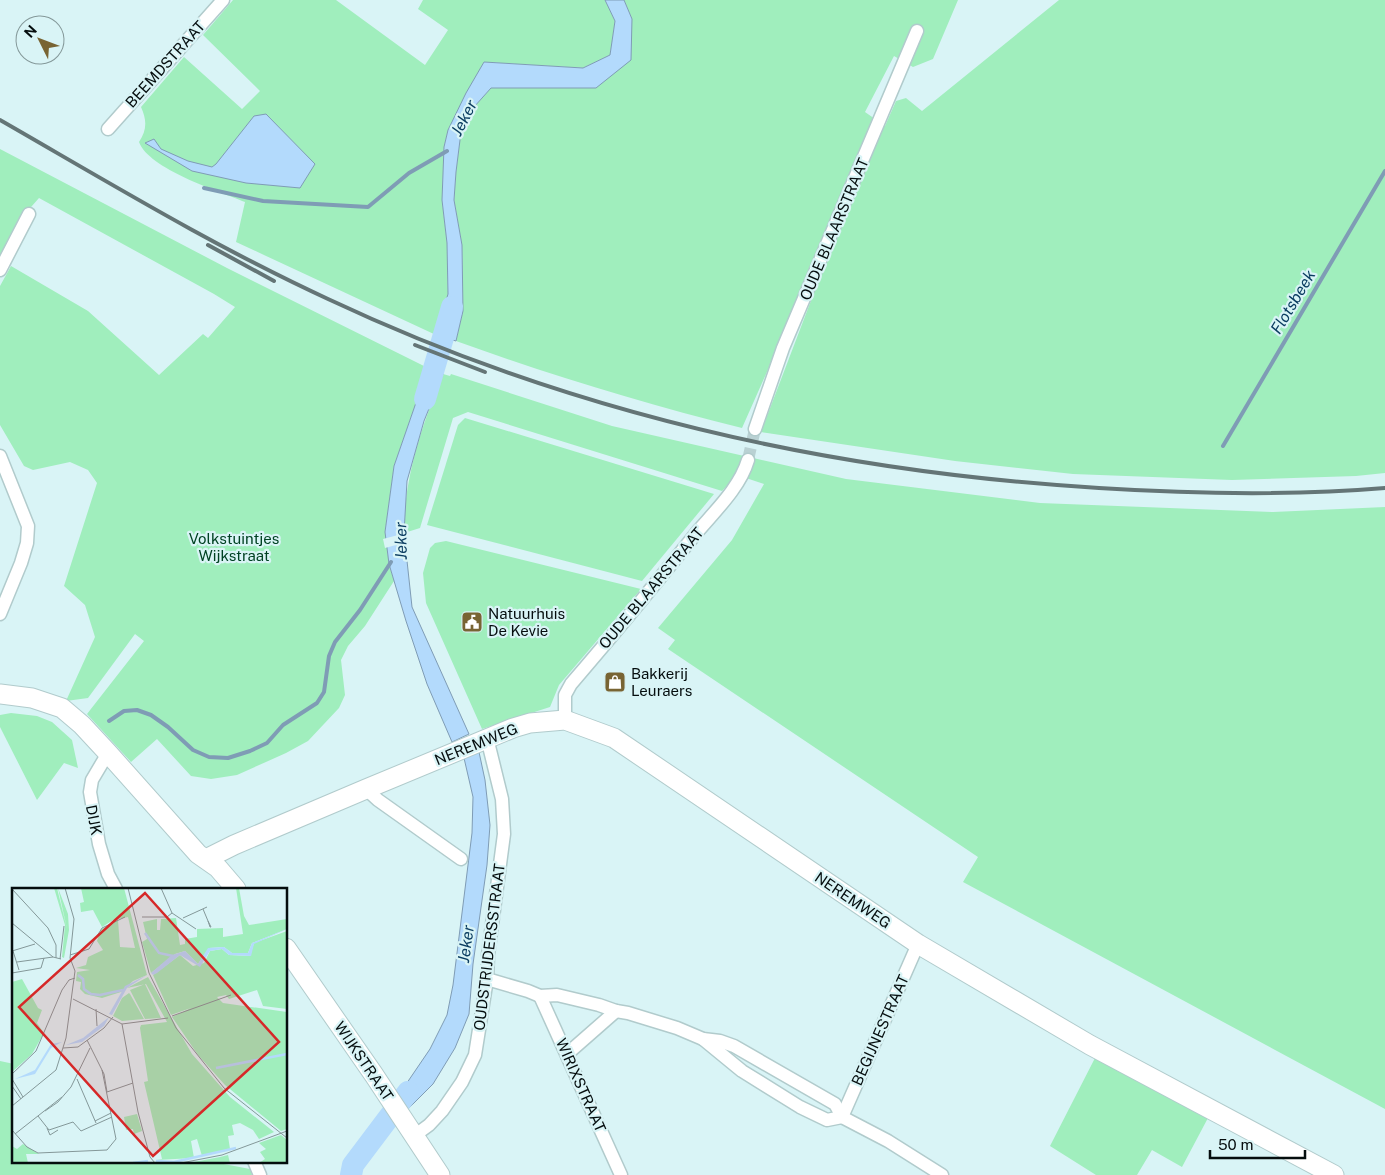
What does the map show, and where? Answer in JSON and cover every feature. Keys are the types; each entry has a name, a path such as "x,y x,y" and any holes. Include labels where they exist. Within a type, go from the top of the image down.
{"street":[{"name":"BEEMDSTRAAT","path":"108,129 223,0"},
{"name":"OUDE BLAARSTRAAT","path":"755,429 783,348 917,31"},
{"path":"0,270 29,214"},
{"path":"0,456 28,526 27,543 21,563 0,614"},
{"name":"OUDE BLAARSTRAAT","path":"565,720 565,695 571,684 652,589 744,474 748,460"},
{"path":"0,694 32,698 62,708 82,725 198,854 218,868 235,888"},
{"name":"NEREMWEG","path":"206,860 234,846 481,740 530,722 565,720 614,738 918,944 1090,1044 1334,1175"},
{"name":"OUDSTRIJDERSSTRAAT","path":"409,1129 429,1125 442,1112 462,1082 475,1055 504,834 502,799 481,740"},
{"name":"DIJK","path":"108,753 92,780 90,792 99,844 108,874 115,888"},
{"path":"366,789 378,800 461,859"},
{"name":"BEGIJNESTRAAT","path":"842,1117 918,944"},
{"name":"WIJKSTRAAT","path":"288,951 440,1175"},
{"path":"486,979 540,996 556,994 599,1005 677,1028 703,1039 720,1041 734,1046 755,1056 835,1104 842,1117 888,1141 942,1175"},
{"name":"WIRIXSTRAAT","path":"540,996 622,1175"},
{"path":"567,1054 616,1011"},
{"path":"703,1039 742,1071 800,1107 827,1120 842,1117"},
{"path":"254,1162 260,1175"}],"green space":[{"path":"233,0 336,0 425,65 448,30 418,9 423,0 605,0 615,21 610,55 583,68 484,62 448,130 444,147 442,200 447,243 448,294 436,335 236,242 245,202 170,170 145,152 139,142 144,133 145,125 141,107 184,57 242,109 260,91 203,35"},
{"path":"624,0 958,0 933,59 913,67 894,56 865,112 885,126 896,101 906,98 922,111 1059,0 1385,0 1385,473 1356,476 1232,480 1073,474 955,461 761,432 812,298 802,293 742,428 598,388 456,341 463,311 462,245 454,200 461,132 474,107 491,88 596,88 632,19"},
{"name":"Volkstuintjes Wijkstraat","path":"0,149 227,268 428,368 394,466 385,532 389,564 394,581 365,626 348,646 341,660 345,695 339,708 308,741 237,775 211,779 191,776 157,739 131,762 87,714 144,641 135,634 88,698 66,701 95,637 85,605 64,586 97,483 88,470 70,462 33,470 24,466 0,425 0,286 11,266 88,311 159,375 203,334 208,338 235,307 39,198 24,215 0,258"},
{"path":"443,374 450,376 451,374 612,426 846,479 1040,503 1273,512 1385,507 1385,1109 963,882 978,857 668,649 675,640 658,628 732,540 764,484 746,478 739,473 722,491 468,412 453,418 420,528 404,533 407,492 411,472 421,432"},
{"path":"465,418 714,494 642,581 427,525 458,425"},
{"path":"446,541 641,589 559,685 550,707 482,729 426,603 423,573 430,548 435,543"},
{"path":"11,713 37,716 52,722 72,740 78,768 64,763 37,800 0,727 0,715"},
{"path":"1095,1058 1209,1116 1182,1167 1152,1150 1137,1175 1096,1175 1050,1146"},
{"path":"0,1061 12,1064 12,1162 213,1162 250,1169 252,1175 0,1175"}],"water":[{"path":"605,0 624,0 632,19 631,60 596,88 491,88 474,107 461,132 454,200 462,245 463,311 456,341 436,335 448,294 447,243 442,200 444,147 448,130 466,93 484,62 583,68 610,55 615,21"},
{"path":"266,114 315,164 300,188 246,183 192,171 145,143 154,139 161,149 188,161 212,167 254,116"},
{"path":"428,368 443,374 424,421 407,481 404,533 412,607 469,734 452,742 427,684 406,621 389,564 385,532 394,466"},
{"path":"479,752 485,780 490,825 487,865 473,964 469,1014 455,1048 433,1084 409,1108 398,1096 430,1049 447,1015 453,985 472,833 473,797 464,758"},
{"path":"383,1114 393,1128 365,1159 359,1175 342,1175 349,1158 364,1135"}],"pier":[{"path":"406,533 407,542 385,548 383,539"}],"waterway":[{"path":"204,188 263,201 368,207 409,173 447,151"},
{"name":"Flotsbeek","path":"1223,446 1385,171"},
{"name":"Jeker","path":"425,399 452,307"},
{"path":"109,721 124,711 137,710 151,715 168,727 193,750 209,757 228,758 267,743 283,725 317,703 324,692 329,656 335,642 360,610 391,562"},
{"name":"Jeker","path":"351,1175 353,1165 408,1092"}],"tunnel":[{"path":"748,460 755,429"}],"railway":[{"path":"0,120 203,236 328,299 420,339 513,374 608,405 704,430 802,451 900,468 999,480 1099,488 1206,493 1314,492 1385,488"},
{"path":"208,245 274,281"},
{"path":"415,345 485,372"}],"place":[{"name":"Natuurhuis De Kevie","path":"472,622"},
{"name":"Bakkerij Leuraers","path":"615,682"}]}
